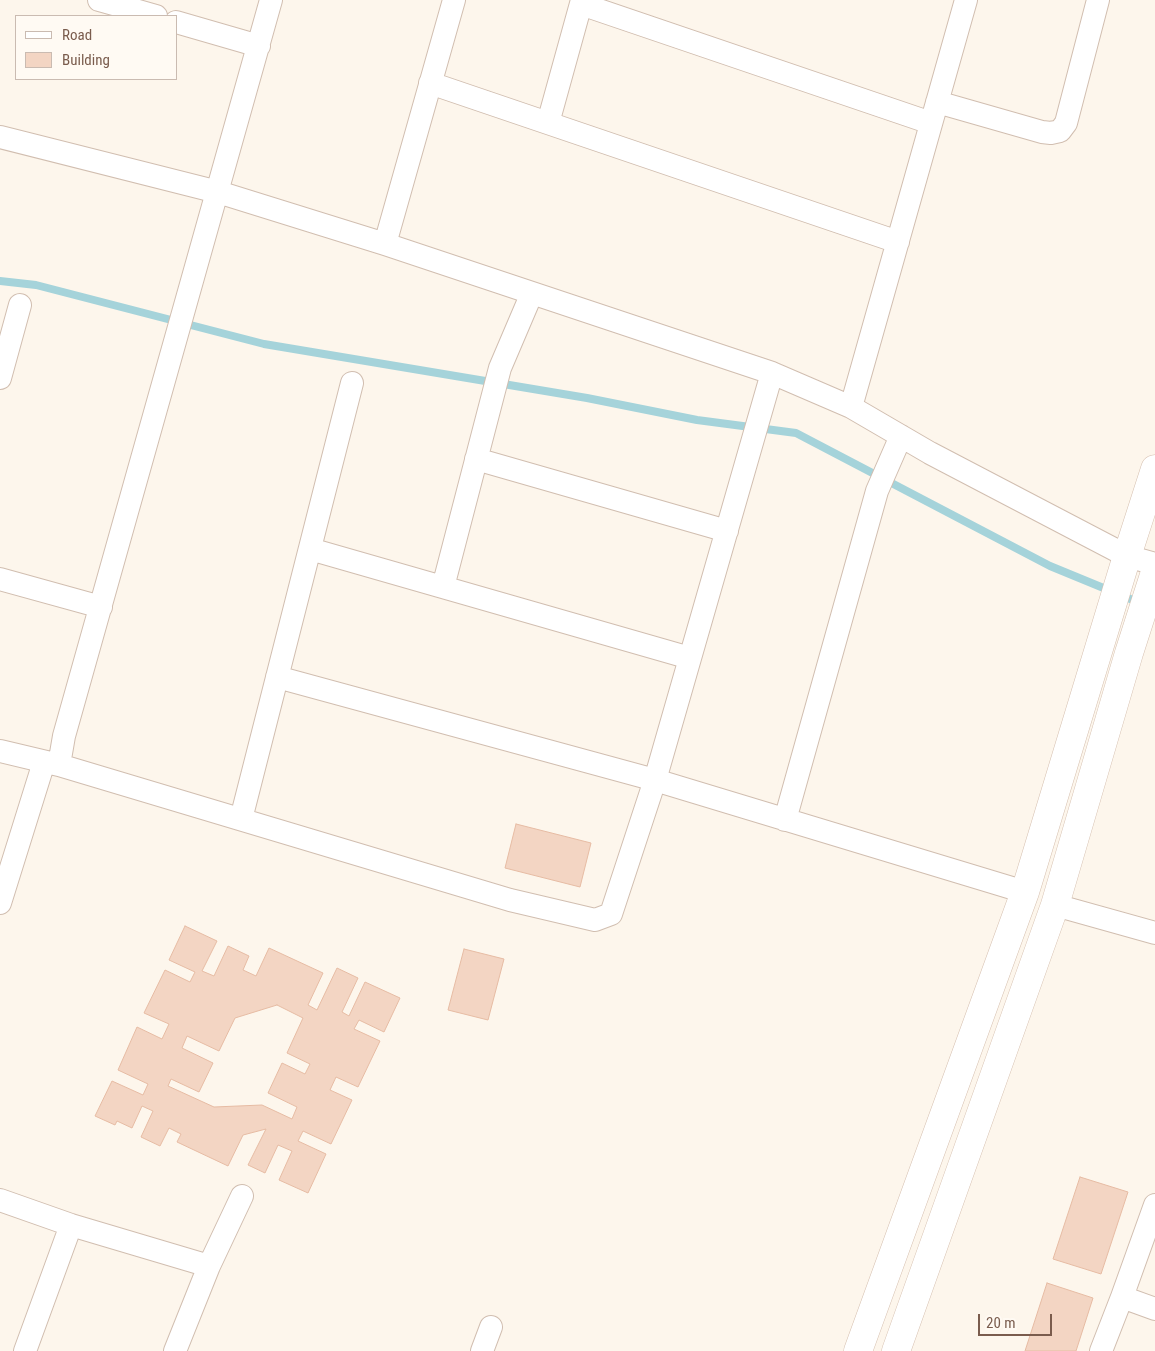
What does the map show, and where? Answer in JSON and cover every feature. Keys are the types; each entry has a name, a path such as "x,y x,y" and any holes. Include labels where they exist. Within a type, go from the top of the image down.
{"street":[{"path":"102,0 153,15"},
{"path":"0,903 64,736 271,0"},
{"path":"385,244 454,0"},
{"path":"851,407 966,0"},
{"path":"937,102 1042,132 1060,131 1066,123 1098,0"},
{"path":"548,123 581,2 931,123"},
{"path":"178,23 259,46"},
{"path":"430,83 898,242"},
{"path":"0,137 218,192 385,244 772,373 851,407 1124,566 1153,575 1055,905 896,1351"},
{"path":"443,587 500,368 532,293"},
{"path":"0,378 20,305"},
{"path":"0,751 52,764 241,819 510,900 595,920 611,914 655,780 772,373"},
{"path":"241,819 352,383"},
{"path":"785,820 881,481 901,436"},
{"path":"476,459 727,531"},
{"path":"858,1351 1025,892 1110,609 1155,469"},
{"path":"310,549 690,658"},
{"path":"0,579 100,607"},
{"path":"277,677 655,780 1025,892"},
{"path":"1055,905 1155,933"},
{"path":"174,1351 209,1266 242,1196"},
{"path":"0,1200 71,1225 209,1266"},
{"path":"1100,1351 1122,1297 1155,1205"},
{"path":"25,1351 71,1225"},
{"path":"1122,1297 1155,1309"},
{"path":"482,1351 491,1327"}],"building":[{"path":"516,824 591,843 580,887 505,868"},
{"path":"185,926 217,941 202,971 214,976 228,946 249,956 243,970 256,976 269,948 323,973 308,1005 317,1010 337,968 358,978 342,1012 349,1016 365,982 400,998 384,1032 359,1020 354,1029 380,1041 358,1087 336,1077 330,1090 352,1100 331,1144 303,1131 298,1141 326,1154 308,1193 279,1180 292,1151 278,1145 265,1173 248,1165 266,1129 243,1135 228,1166 177,1142 181,1134 169,1128 160,1146 141,1137 153,1111 142,1106 132,1128 117,1121 115,1125 95,1116 112,1081 143,1095 148,1084 118,1070 137,1027 162,1039 169,1024 144,1013 165,970 190,982 195,972 169,960","holes":["277,1005 303,1018 287,1053 310,1064 305,1074 282,1063 268,1093 297,1107 292,1119 262,1105 214,1107 168,1086 171,1079 199,1092 213,1063 182,1048 187,1036 219,1051 235,1018"]},
{"path":"464,949 504,959 488,1020 448,1010"},
{"path":"1080,1177 1128,1192 1101,1274 1053,1259"},
{"path":"1047,1283 1093,1298 1076,1351 1025,1351"}],"waterway":[{"path":"0,281 36,285 264,344 587,398 697,420 796,433 1050,566 1140,603"}]}
